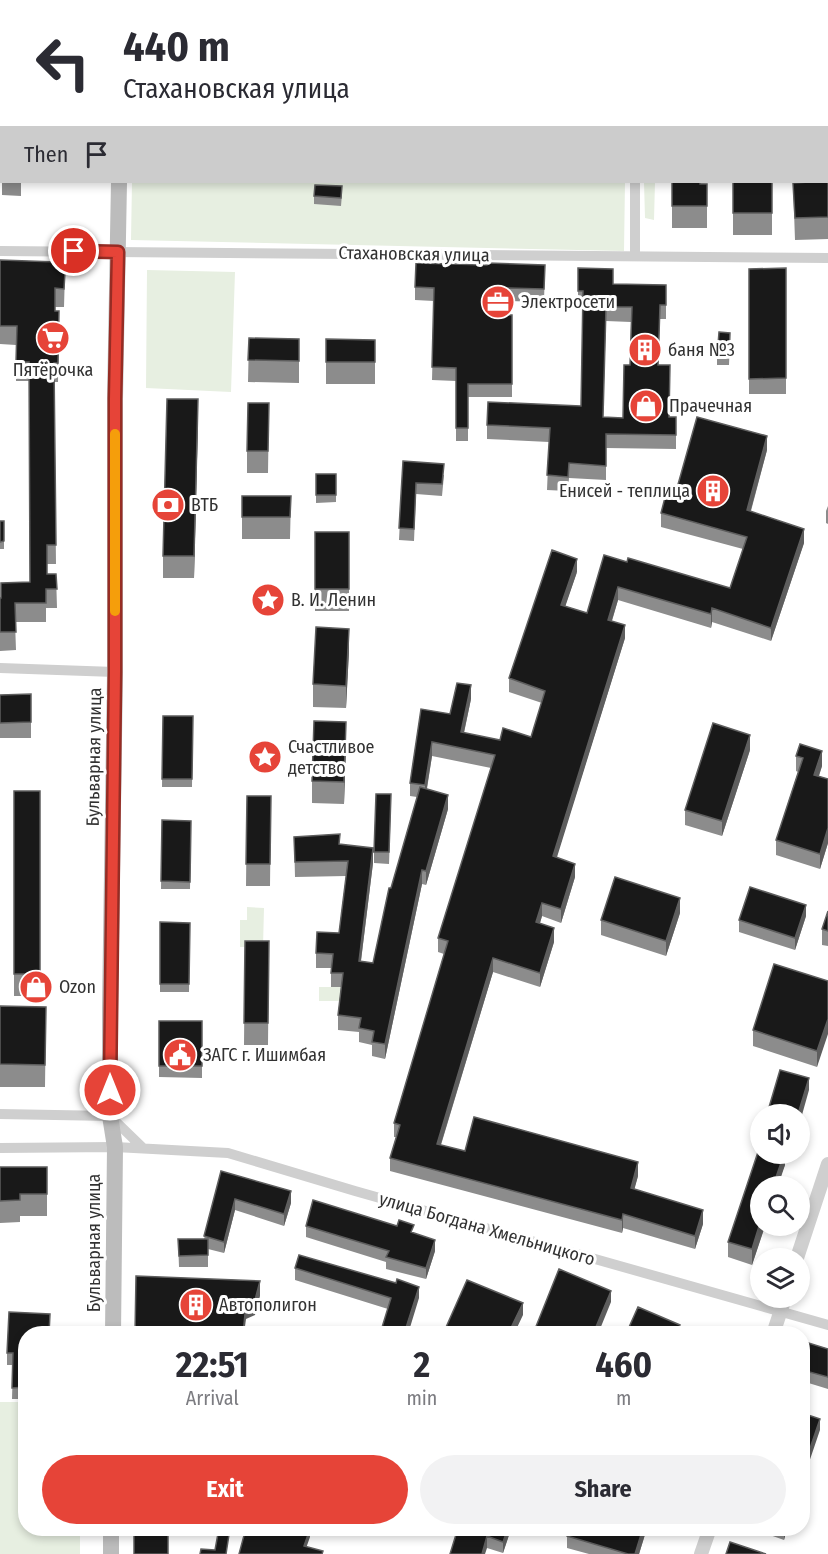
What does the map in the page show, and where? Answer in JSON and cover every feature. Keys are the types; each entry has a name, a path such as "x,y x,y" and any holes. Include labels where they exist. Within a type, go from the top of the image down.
{"main road":[{"name":"Бульварная улица","path":"113,1326 115,1147 110,1116 115,672 115,399 119,183"},
{"path":"111,1536 111,1554"}],"street":[{"path":"635,183 635,256"},
{"name":"Стахановская улица","path":"0,250 828,258"},
{"path":"0,668 115,672"},
{"path":"0,1114 110,1116 143,1148"},
{"name":"улица Богдана Хмельницкого","path":"0,1148 115,1147 228,1154 828,1326"},
{"path":"800,1248 828,1164"},
{"path":"775,1326 781,1308"},
{"path":"701,1554 707,1536"}],"shaded area":[{"path":"132,183 625,183 624,251 131,240"},
{"path":"644,183 655,183 654,220 645,218"},
{"path":"147,270 235,272 231,392 146,388"},
{"path":"247,907 264,908 263,947 240,947 240,920 247,920"},
{"path":"319,987 343,987 341,1001 319,1001"},
{"path":"0,1402 18,1402 18,1536 80,1536 80,1554 0,1554"}],"building":[{"path":"672,183 707,184 707,206 672,206"},
{"path":"733,183 772,183 772,213 733,213"},
{"path":"793,183 828,183 828,217 795,218"},
{"path":"315,185 342,186 341,198 314,196"},
{"path":"0,260 57,262 65,272 64,289 55,288 55,311 59,311 58,363 54,363 56,545 47,545 47,574 56,574 57,589 46,589 46,603 15,603 16,632 0,632 0,598 1,583 30,582 29,362 16,362 17,326 0,326"},
{"path":"416,263 545,265 544,289 508,288 508,315 512,315 512,384 468,384 468,428 456,428 456,368 432,367 434,288 415,287"},
{"path":"578,268 613,269 613,284 666,285 666,305 660,305 658,365 670,365 669,417 676,417 676,435 606,434 606,466 569,463 568,477 547,475 550,428 487,425 488,402 581,406 583,291 578,291","holes":["606,307 632,307 630,365 624,365 623,418 603,417"]},
{"path":"786,268 786,378 749,379 749,269"},
{"path":"719,332 730,333 729,358 717,357"},
{"path":"249,338 299,339 299,361 248,360"},
{"path":"326,339 375,340 375,362 326,362"},
{"path":"167,399 198,399 194,556 163,556"},
{"path":"248,403 269,403 268,451 247,451"},
{"path":"697,417 767,436 747,510 804,529 771,628 712,608 711,614 618,587 608,620 625,625 553,856 575,864 561,909 542,903 536,922 554,928 540,973 493,958 437,1144 465,1151 474,1117 638,1162 631,1188 703,1210 695,1236 623,1214 622,1220 390,1158 400,1125 394,1123 448,941 438,938 495,755 432,742 425,785 410,783 421,709 450,714 457,683 471,685 461,732 500,740 503,728 531,737 545,691 509,678 552,550 577,559 561,605 587,613 604,555 627,562 628,558 730,588 747,537 661,513 668,486 677,488"},
{"path":"403,461 444,464 442,484 416,483 414,529 399,528"},
{"path":"316,474 336,474 336,495 316,495"},
{"path":"242,496 291,496 290,517 242,517"},
{"path":"0,521 4,521 4,541 0,542"},
{"path":"315,532 349,532 349,589 315,589"},
{"path":"316,627 349,629 346,686 313,684"},
{"path":"31,694 31,722 0,723 0,695"},
{"path":"163,716 193,716 192,779 162,779"},
{"path":"314,721 346,722 344,782 312,781"},
{"path":"713,723 750,735 722,821 685,810"},
{"path":"800,744 822,751 814,775 828,779 828,828 820,854 776,840 803,758 796,756"},
{"path":"420,787 448,795 426,871 422,870 385,1044 372,1042 374,1031 359,1028 361,1018 338,1015 343,973 331,973 333,954 316,953 317,932 339,933 348,861 295,862 294,837 340,834 339,844 373,848 359,961 373,963 389,888 391,888"},
{"path":"14,791 40,791 40,974 14,974"},
{"path":"376,794 391,794 389,852 374,852"},
{"path":"247,796 271,796 270,864 246,864"},
{"path":"162,820 191,821 190,882 161,881"},
{"path":"615,877 680,898 666,941 601,920"},
{"path":"750,887 806,905 795,938 739,920"},
{"path":"828,911 828,931 822,929"},
{"path":"160,922 190,923 189,984 160,984"},
{"path":"245,941 269,941 268,1023 244,1023"},
{"path":"774,964 828,981 828,1019 817,1051 753,1030"},
{"path":"0,1006 46,1007 45,1065 0,1064"},
{"name":"ЗАГС г. Ишимбая","path":"159,1021 202,1021 202,1066 159,1066"},
{"path":"780,1070 809,1078 801,1104 770,1104"},
{"path":"754,1164 781,1164 776,1176 750,1176"},
{"path":"0,1167 47,1167 47,1194 20,1194 20,1200 0,1201"},
{"path":"221,1171 291,1191 284,1214 235,1199 224,1242 204,1236"},
{"path":"750,1176 750,1236 756,1236 752,1248 728,1242"},
{"path":"313,1200 397,1226 399,1220 414,1225 411,1232 435,1240 426,1268 386,1257 389,1251 306,1226"},
{"path":"178,1239 208,1239 208,1255 179,1256"},
{"path":"299,1255 396,1283 397,1279 419,1287 407,1326 382,1326 391,1298 295,1268"},
{"path":"559,1269 611,1291 596,1326 536,1326"},
{"name":"Автополигон","path":"136,1276 260,1281 255,1300 246,1304 244,1326 135,1326"},
{"path":"467,1280 523,1303 512,1326 447,1326"},
{"path":"638,1307 680,1325 680,1326 630,1326"},
{"path":"9,1312 50,1314 49,1326 18,1326 18,1388 12,1388 13,1353 7,1353"},
{"path":"810,1343 828,1349 828,1377 810,1372"},
{"path":"810,1416 820,1419 810,1448"},
{"path":"134,1536 168,1536 168,1554 134,1554"},
{"path":"218,1536 229,1536 226,1554 200,1554 201,1549 215,1550"},
{"path":"244,1536 308,1536 304,1546 323,1551 322,1554 239,1554"},
{"path":"456,1536 487,1536 482,1554 450,1554"},
{"path":"487,1536 505,1536 503,1542"},
{"path":"567,1536 641,1536 635,1554"},
{"path":"730,1542 766,1554 726,1554"}],"slow traffic":[{"path":"115,434 115,611"}],"place":[{"name":"Электросети","path":"498,302"},
{"name":"Пятёрочка","path":"53,338"},
{"name":"баня №3","path":"645,350"},
{"name":"Прачечная","path":"646,406"},
{"name":"Енисей - теплица","path":"713,491"},
{"name":"ВТБ","path":"168,505"},
{"name":"В. И. Ленин","path":"268,600"},
{"name":"Счастливое детство","path":"265,757"},
{"name":"Ozon","path":"36,987"},
{"name":"ЗАГС г. Ишимбая","path":"180,1055"},
{"name":"Автополигон","path":"196,1305"}],"route":[{"path":"74,251 118,252 110,1090"}]}
